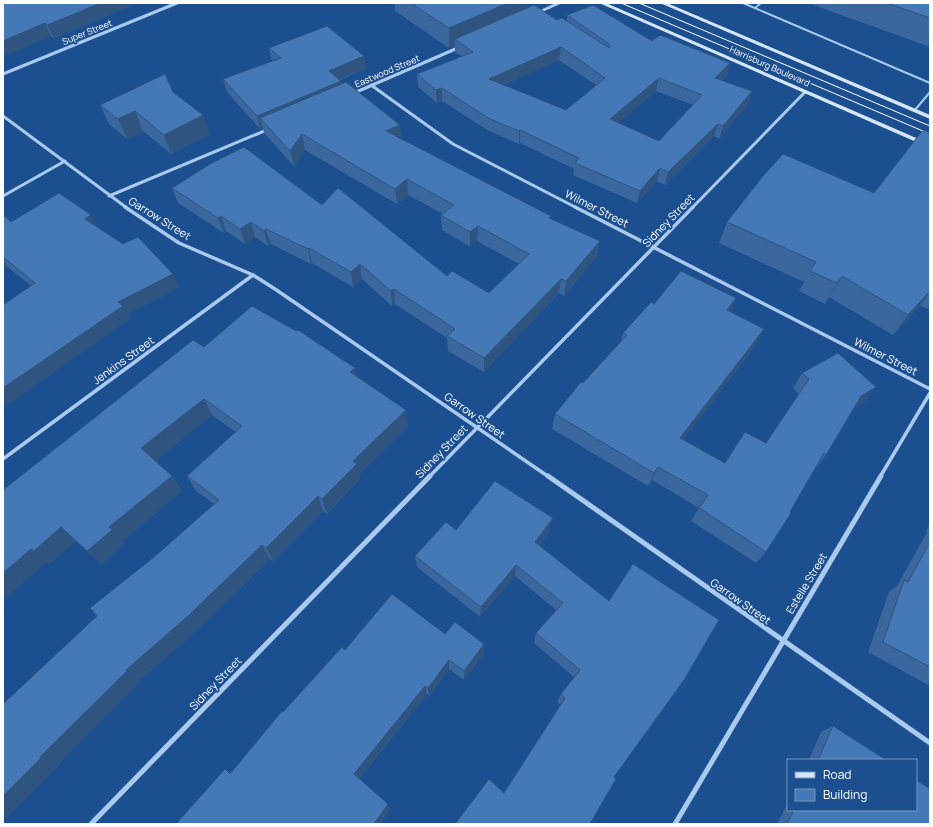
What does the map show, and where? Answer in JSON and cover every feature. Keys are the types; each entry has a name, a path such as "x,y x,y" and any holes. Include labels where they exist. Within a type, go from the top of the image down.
{"main road":[{"name":"Harrisburg Boulevard","path":"602,3 930,146"},
{"name":"Harrisburg Boulevard","path":"663,3 930,116"}],"street":[{"name":"Super Street","path":"3,74 177,3"},
{"path":"531,16 559,3"},
{"name":"Eastwood Street","path":"349,95 465,44"},
{"name":"Wilmer Street","path":"371,86 452,144 930,389"},
{"name":"Sidney Street","path":"91,824 805,92"},
{"name":"Garrow Street","path":"3,116 65,161 109,196 179,243 253,275 275,289 477,427 783,642 930,743"},
{"path":"109,196 276,126"},
{"path":"3,196 65,161"},
{"name":"Jenkins Street","path":"3,459 253,275"},
{"name":"Estelle Street","path":"675,824 930,393"}],"lane":[{"path":"743,3 930,83"},
{"path":"755,8 761,3"},
{"path":"538,12 544,17"},
{"path":"915,110 930,92"}],"building":[{"path":"3,3 101,3 47,25 45,23 3,41"},
{"path":"411,3 508,3 449,28"},
{"path":"887,3 930,3 930,18"},
{"path":"534,5 557,20 562,18 609,48 609,44 567,15 593,5 652,41 660,35 730,63 715,78 752,91 723,126 718,124 668,172 660,168 640,191 575,163 579,158 520,130 519,131 490,119 442,88 436,90 417,74 473,52 455,39","holes":["561,47 605,78 566,110 489,79","659,78 702,95 659,141 610,119"]},
{"path":"327,26 364,56 329,71 341,81 257,116 223,79 281,58 269,48"},
{"path":"165,74 173,92 203,115 164,135 135,111 118,119 100,105"},
{"path":"346,82 400,125 386,131 551,216 549,218 600,241 566,281 561,279 484,358 447,336 455,329 394,289 391,291 360,264 351,272 309,248 308,249 266,229 264,231 251,222 240,229 221,216 218,218 172,188 210,164 244,147 322,205 338,188 447,276 452,271 489,293 529,254 478,226 470,232 441,215 454,205 407,179 395,189 302,134 290,151 260,118"},
{"path":"922,131 930,134 930,291 908,315 842,276 837,283 810,271 816,262 727,222 763,176 783,154 874,193"},
{"path":"59,193 91,215 85,219 123,244 138,237 173,274 118,302 123,306 3,388 3,305 35,283 3,257 3,215 11,222"},
{"path":"681,271 736,298 727,310 764,329 680,438 725,463 745,432 766,443 809,379 802,373 838,353 876,387 861,396 826,455 824,453 790,512 791,513 766,552 699,508 708,495 658,467 654,473 555,414 581,382 583,383 627,335 623,333 651,302 654,304"},
{"path":"252,306 296,331 298,330 355,368 350,372 406,410 353,461 357,464 322,499 318,496 266,548 262,545 188,616 126,670 127,671 3,796 3,704 97,616 90,608 154,557 219,500 187,476 242,426 204,399 141,448 172,476 109,527 112,530 87,551 61,527 34,551 31,549 3,573 3,490 193,340 204,347"},
{"path":"495,481 553,518 535,542 609,601 633,564 719,620 684,680 614,777 616,779 590,824 455,824 489,779 504,793 565,698 561,694 580,670 536,633 563,603 516,565 481,607 415,556 446,522 456,530"},
{"path":"930,542 930,667 883,642 904,580 908,582"},
{"path":"392,594 445,634 455,622 484,644 464,671 449,660 428,688 425,686 354,774 388,804 374,824 176,824 225,769 230,774 282,711 283,712 342,647 345,650"},
{"path":"833,726 884,759 818,759"},
{"path":"917,781 930,789 930,824 787,824 794,811 917,811"}],"tram line":[{"path":"621,3 930,134"},
{"path":"639,3 930,126"}]}
